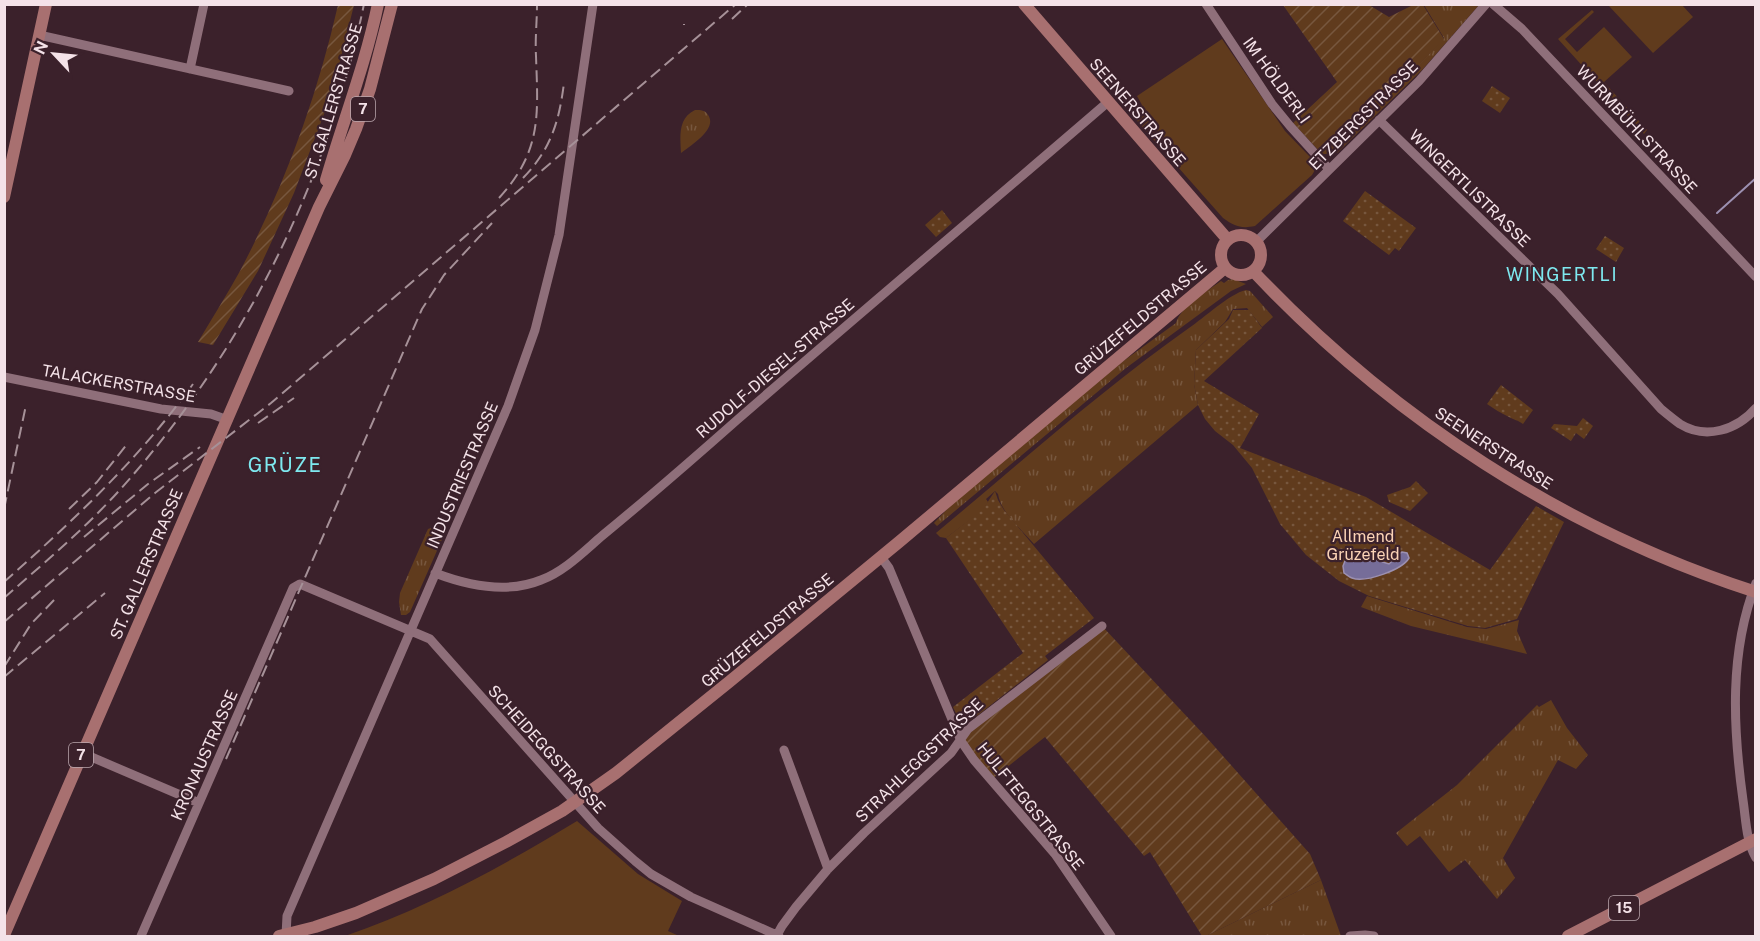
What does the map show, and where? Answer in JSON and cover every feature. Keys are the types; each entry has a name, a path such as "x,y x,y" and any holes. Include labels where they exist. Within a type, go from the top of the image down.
{"main road":[{"path":"4,197 46,4"},
{"name":"ST. GALLERSTRASSE","path":"319,207 334,152 371,39 378,4"},
{"name":"ST. GALLERSTRASSE","path":"4,935 319,207 356,129 370,89 392,4"},
{"name":"SEENERSTRASSE","path":"1024,4 1228,240"},
{"path":"1239,235 1256,242 1260,259 1253,271 1236,275 1222,263 1221,251 1228,240 1239,235"},
{"name":"GRÜZEFELDSTRASSE","path":"282,936 356,913 434,879 506,842 575,802 646,751 1226,268"},
{"name":"SEENERSTRASSE","path":"1253,271 1302,321 1356,370 1451,443 1497,473 1575,518 1645,551 1754,589"},
{"name":"15","path":"1568,936 1752,841"}],"street":[{"path":"190,69 204,4"},
{"name":"INDUSTRIESTRASSE","path":"282,936 287,916 508,406 538,322 559,235 593,4"},
{"name":"IM HÖLDERLI","path":"1206,4 1272,104 1329,169"},
{"name":"ETZBERGSTRASSE","path":"1256,242 1419,81 1486,4"},
{"name":"WURMBÜHLSTRASSE","path":"1493,4 1528,35 1755,277"},
{"path":"39,35 289,91"},
{"name":"RUDOLF-DIESEL-STRASSE","path":"435,573 486,587 516,587 541,580 567,566 691,462 910,269 1108,102"},
{"name":"WINGERTLISTRASSE","path":"1379,120 1558,294 1661,409 1680,424 1713,432 1734,426 1750,415 1755,408"},
{"name":"TALACKERSTRASSE","path":"4,377 161,409 211,414 228,420"},
{"name":"HULFTEGGSTRASSE","path":"881,556 889,568 961,741 974,760 1055,854 1111,936"},
{"name":"SCHEIDEGGSTRASSE","path":"296,585 306,585 430,639 598,828 635,861 691,897 778,936"},
{"name":"KRONAUSTRASSE","path":"141,936 296,585"},
{"path":"1754,589 1741,636 1735,699 1736,742 1755,858"},
{"name":"STRAHLEGGSTRASSE","path":"778,936 782,926 796,907 828,869 951,753 968,729 1102,626"},
{"path":"784,750 828,869"},
{"path":"82,753 199,803"},
{"path":"1350,936 1374,936"}],"green space":[{"path":"338,5 354,5 332,93 294,193 258,271 213,345 198,342 240,271 285,174 320,74"},
{"path":"1283,5 1369,5 1389,17 1413,5 1423,5 1444,39 1326,154 1322,154 1293,123 1337,82"},
{"path":"1424,5 1479,5 1423,69 1337,153 1326,154 1411,73 1444,38"},
{"path":"1608,5 1682,5 1693,17 1653,53"},
{"path":"1592,10 1594,12 1565,39 1577,52 1604,27 1632,57 1604,82 1647,130 1644,134 1558,39"},
{"path":"1222,39 1285,131 1313,160 1315,170 1255,226 1250,227 1238,226 1223,218 1131,114 1142,105 1137,96"},
{"path":"1492,86 1510,98 1500,113 1482,101"},
{"path":"695,110 707,113 710,120 709,126 702,136 681,153 681,128 689,113"},
{"path":"1365,191 1416,228 1399,251 1395,248 1389,255 1343,221"},
{"path":"942,210 952,223 936,237 925,225"},
{"path":"1605,236 1624,248 1616,262 1596,249"},
{"path":"1233,279 1246,284 1231,291 1126,368 937,526 934,523 954,502 1122,362 1176,323 1183,311 1195,299 1221,281 1224,283"},
{"path":"1246,290 1250,291 1273,317 1262,327 1247,308 1233,309 1225,322 1196,350 1194,384 1198,405 1034,544 1003,508 995,491 986,499 988,502 983,510 946,538 936,533 1124,377 1224,301"},
{"name":"Allmend Grüzefeld","path":"1233,310 1249,310 1262,328 1204,381 1259,414 1240,448 1366,497 1490,570 1536,506 1564,522 1517,619 1485,628 1468,626 1369,596 1339,581 1306,555 1280,524 1252,468 1233,445 1215,431 1205,419 1198,405 1194,384 1196,350 1229,319"},
{"path":"1501,385 1533,410 1523,424 1487,404"},
{"path":"1583,418 1593,426 1584,439 1576,433 1571,441 1551,428 1554,424 1577,426"},
{"path":"1416,481 1428,493 1410,511 1389,502 1387,495 1410,487"},
{"path":"995,491 1004,510 1094,618 1045,656 1048,660 973,719 960,722 953,707 1023,653 946,538 983,509"},
{"path":"428,529 442,533 443,537 410,612 401,615 400,593"},
{"path":"1367,596 1467,627 1486,629 1519,620 1517,631 1527,654 1411,626 1361,607"},
{"path":"1102,626 1207,738 1310,854 1321,880 1202,936 1150,852 1144,856 1045,737 991,780 961,741 968,729"},
{"path":"1551,700 1567,728 1588,755 1576,769 1558,760 1503,858 1515,878 1497,899 1465,860 1449,872 1420,836 1407,846 1396,833 1457,785 1537,705 1539,707"},
{"path":"577,821 638,874 682,901 668,931 679,936 345,936 405,913 464,885"},
{"path":"1321,880 1341,936 1206,936"}],"shaded area":[{"path":"1402,552 1407,553 1409,558 1405,563 1383,574 1358,579 1351,578 1344,573 1343,566 1350,557 1389,564"}],"waterway":[{"path":"1717,213 1756,178"}],"railway":[{"path":"4,598 76,534 117,493 162,440 203,384 240,326 273,265 302,202 327,138 348,71 364,4"},
{"path":"499,198 523,164 534,132 537,114 537,4"},
{"path":"4,622 155,493 271,403 736,4"},
{"path":"732,19 748,4"},
{"path":"523,178 541,156 552,134 564,83"},
{"path":"226,759 422,309 444,275 492,223"},
{"path":"4,582 55,536 128,464 193,384"},
{"path":"258,423 294,398"},
{"path":"4,509 26,405"},
{"path":"69,509 97,482 128,443"},
{"path":"84,537 148,484 200,447"},
{"path":"4,677 105,593"},
{"path":"4,667 31,624 57,597"}],"district":[{"name":"WINGERTLI","path":"1562,275"},
{"name":"GRÜZE","path":"285,465"}]}
